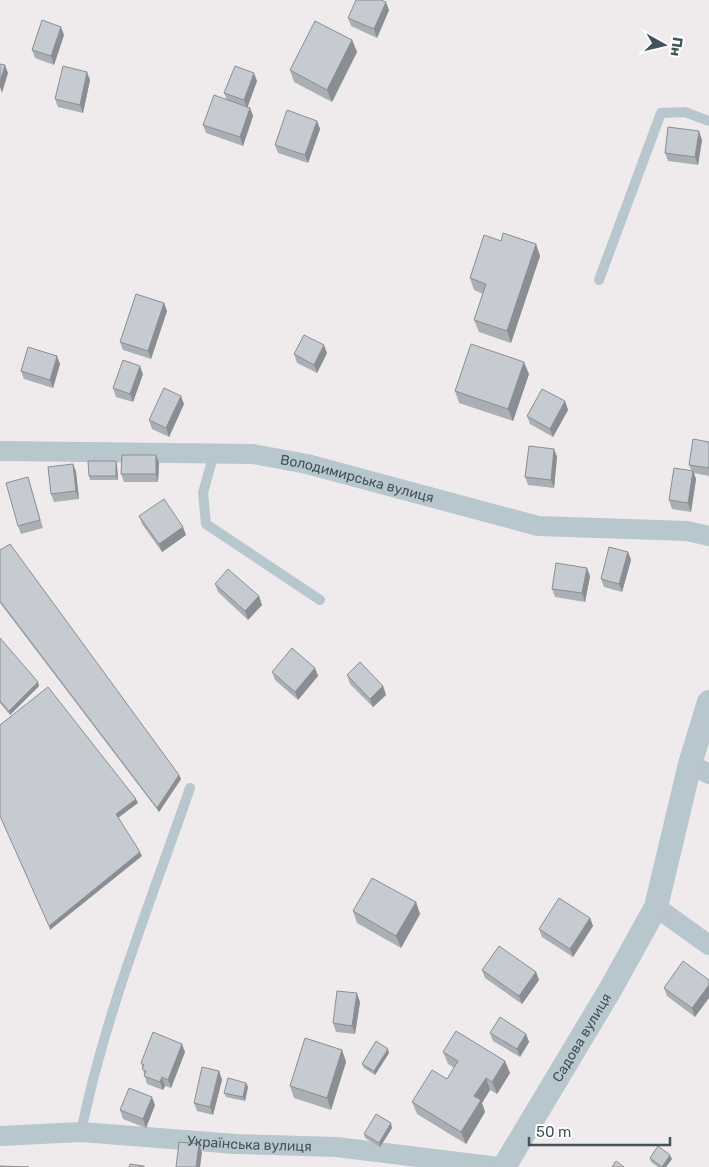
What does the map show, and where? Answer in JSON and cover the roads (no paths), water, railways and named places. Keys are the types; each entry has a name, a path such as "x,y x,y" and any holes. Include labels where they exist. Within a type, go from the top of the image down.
{"street":[{"name":"Володимирська вулиця","path":"0,451 254,454 307,464 538,526 687,531 709,536"},
{"name":"Садова вулиця","path":"504,1167 610,990 656,906 700,769 709,702"},
{"path":"656,906 709,945"},
{"name":"Українська вулиця","path":"0,1136 81,1132 236,1144 336,1147 499,1167"}],"lane":[{"path":"599,280 661,113 686,112 709,121"},
{"path":"214,453 203,493 206,524 320,600"},
{"path":"81,1132 89,1092 118,996 190,788"}]}
